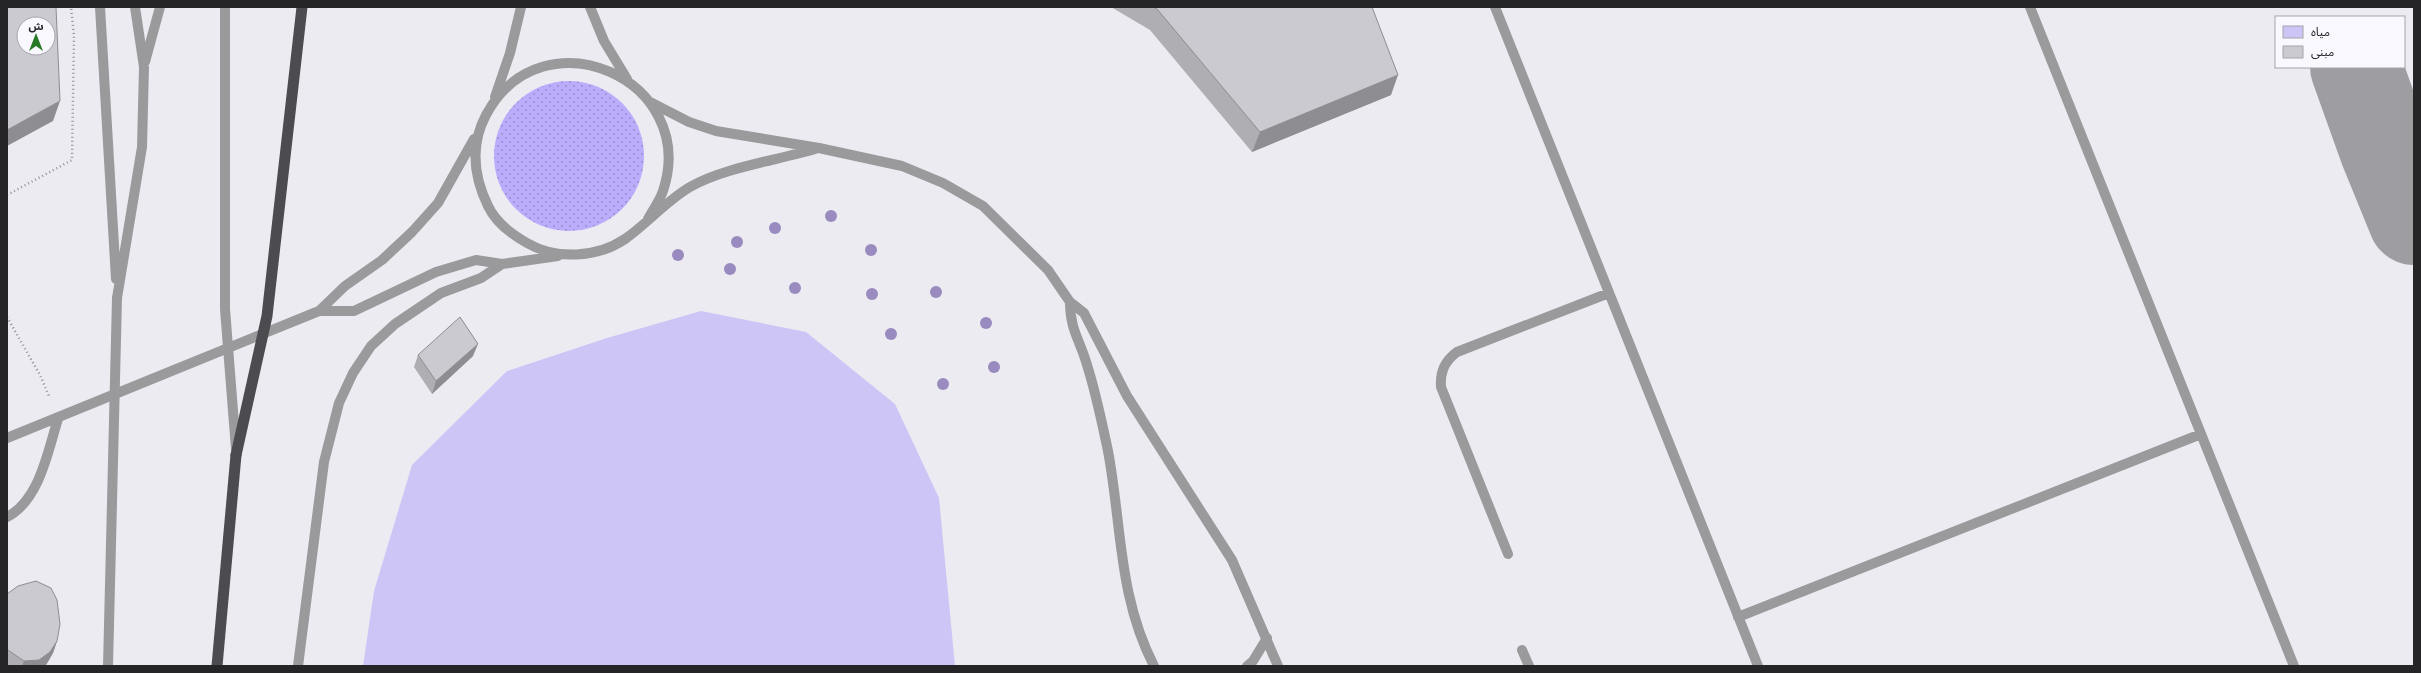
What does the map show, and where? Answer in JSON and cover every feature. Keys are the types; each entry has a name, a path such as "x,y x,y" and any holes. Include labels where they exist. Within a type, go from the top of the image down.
{"highway":[{"path":"217,666 236,455 267,316 302,7"}],"lane":[{"path":"100,7 117,298 108,666"},
{"path":"117,298 142,147 144,68 135,7"},
{"path":"144,68 160,7"},
{"path":"225,7 225,309 236,455"},
{"path":"7,438 58,419 319,311 345,286 382,260 438,203 494,100 510,53 521,7"},
{"path":"590,7 604,41 627,79 650,102 689,122 716,131 819,148 902,166 943,183 983,206 1048,270 1070,302 1084,313 1127,396 1220,540 1243,581 1278,666"},
{"path":"1495,7 1758,666"},
{"path":"2030,7 2294,666"},
{"path":"494,100 515,80 542,67 571,62 600,66 627,79"},
{"path":"648,219 663,191 668,161 664,130 650,102"},
{"path":"478,130 474,158 479,187 491,214 512,234 537,249 566,255"},
{"path":"319,311 354,311 436,272 476,260 502,264 597,252 625,239 648,219 691,187 724,173 819,148"},
{"path":"298,666 324,462 339,403 353,373 372,346 395,324 441,293 480,278 502,264"},
{"path":"1508,554 1441,387 1442,369 1448,359 1457,352 1609,293"},
{"path":"1070,302 1070,321 1088,365 1108,451 1126,587 1131,610 1154,666"},
{"path":"7,516 25,500 37,483 58,419"},
{"path":"1738,617 2201,434"},
{"path":"1247,666 1253,661 1267,638"},
{"path":"1522,650 1529,666"}],"path":[{"path":"7,195 72,160 74,36 71,7"},
{"path":"7,317 40,375 58,419"}],"shaded area":[{"path":"576,81 598,86 611,93 627,108 639,127 643,141 643,171 639,185 632,198 617,214 598,226 584,230 562,231 540,226 527,219 506,198 499,185 495,171 494,149 499,127 506,114 527,93 540,86 554,82"}],"water":[{"path":"701,311 806,332 895,404 939,498 955,666 363,666 374,591 412,465 507,371 607,338"}],"building":[{"path":"7,7 56,7 60,101 7,130"},
{"path":"1153,7 1372,7 1398,75 1260,132 1157,9"},
{"path":"460,317 478,344 436,381 418,355"},
{"path":"36,581 51,588 57,600 60,624 57,641 50,652 39,660 24,661 7,649 7,594 18,586"}],"taxiway":[{"path":"2356,68 2385,148 2414,219"}]}
